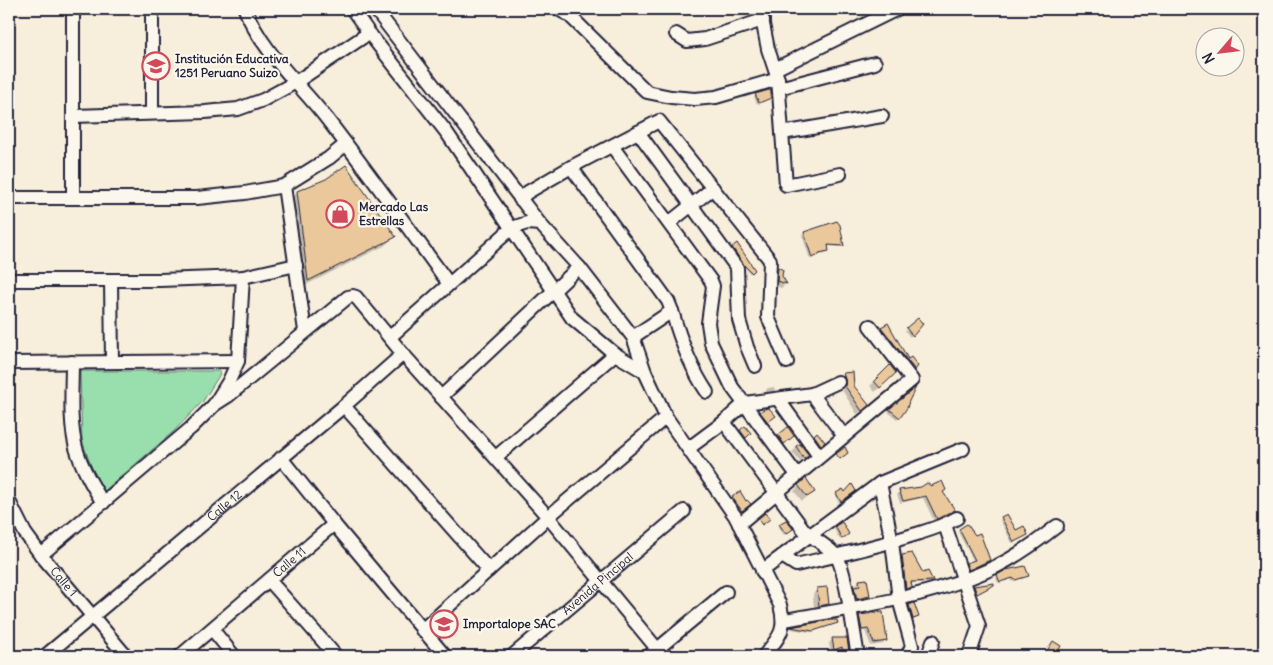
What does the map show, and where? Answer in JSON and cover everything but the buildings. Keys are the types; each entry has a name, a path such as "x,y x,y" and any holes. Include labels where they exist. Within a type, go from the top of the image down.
{"street":[{"path":"73,9 73,198"},
{"path":"152,9 152,114"},
{"path":"245,9 263,42 346,144 450,284"},
{"path":"352,9 447,133 572,318 615,354 645,372"},
{"path":"375,9 540,224 579,267 633,337 645,372 666,417 689,448 739,524 780,605 784,620 779,637 764,656"},
{"path":"558,9 569,15 647,92 671,97 695,99 716,97 777,79 875,63"},
{"path":"777,79 897,9"},
{"path":"676,34 687,41 704,40 762,14 768,49 777,79 786,186 840,174"},
{"path":"73,116 238,109 263,100 296,82 369,33"},
{"path":"782,132 882,116"},
{"path":"520,198 571,167 660,121 770,260 768,317 787,362"},
{"path":"638,132 737,268 739,320 755,366"},
{"path":"9,198 197,198 245,193 284,186 329,158 346,144"},
{"path":"612,146 713,286 708,323 711,343 732,387 797,475"},
{"path":"571,167 668,301 679,337 696,376 707,392"},
{"path":"284,186 305,331"},
{"path":"668,223 713,188"},
{"path":"390,337 512,228 527,223 540,224"},
{"path":"9,280 243,277 296,266"},
{"path":"441,397 579,267"},
{"path":"41,555 192,428 214,405 229,381 238,361 243,277"},
{"path":"111,280 112,362"},
{"path":"214,405 228,396 305,331 353,296 356,297 403,354 548,517 656,654 726,592"},
{"path":"633,337 672,310"},
{"path":"739,524 912,380 870,326"},
{"name":"Calle 12","path":"45,656 344,406 403,354"},
{"path":"496,457 615,354"},
{"path":"9,363 238,361"},
{"path":"72,362 73,416 76,446 86,476 103,503"},
{"path":"689,448 724,422 745,403 812,394 838,382"},
{"path":"812,394 844,436"},
{"path":"778,399 819,456"},
{"path":"344,406 489,570"},
{"path":"422,630 548,517 666,417"},
{"path":"724,422 810,535 828,548 835,556 843,573 858,656"},
{"path":"762,571 880,483 963,449"},
{"path":"281,458 445,656"},
{"path":"880,483 892,542 899,599 912,646 907,656"},
{"name":"Calle 1","path":"9,502 25,533 41,555 126,656"},
{"name":"Avenida Pincipal","path":"512,656 684,511"},
{"path":"782,556 796,565 892,542 945,525 957,518"},
{"name":"Calle 11","path":"180,656 334,524"},
{"path":"945,525 979,626 969,656"},
{"path":"784,620 899,599 964,580 998,566 1029,548 1057,526"},
{"path":"269,580 336,656"},
{"path":"212,629 234,656"},
{"path":"928,656 933,641"}],"green space":[{"path":"80,371 219,371 220,374 203,401 174,431 103,492 94,475 82,440"}],"place":[{"name":"Institución Educativa 1251 Peruano Suizo","path":"156,66"},
{"name":"Mercado Las Estrellas","path":"340,214"},
{"name":"Importalope SAC","path":"444,624"}]}
